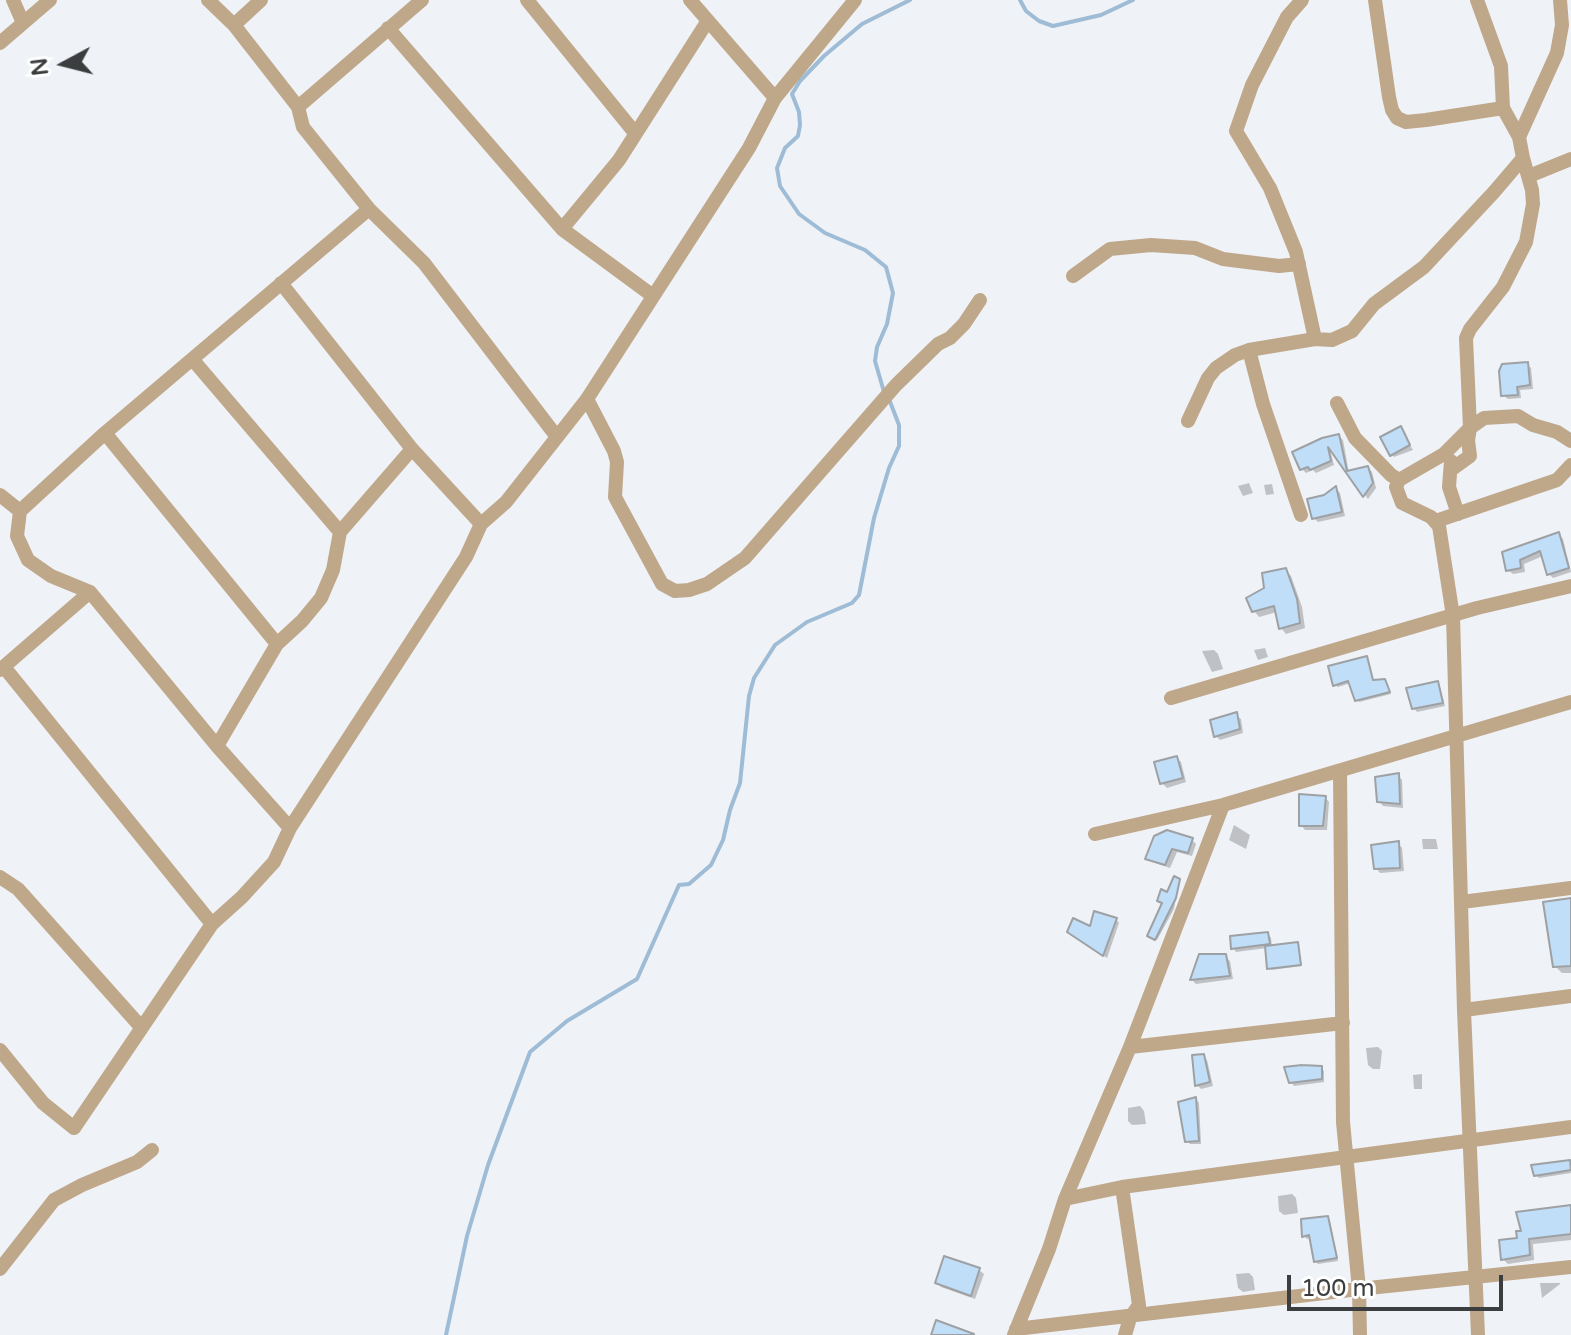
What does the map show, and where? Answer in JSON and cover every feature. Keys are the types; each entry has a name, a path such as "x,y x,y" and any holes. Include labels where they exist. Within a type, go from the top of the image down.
{"street":[{"path":"13,0 23,23"},
{"path":"0,43 50,0"},
{"path":"208,0 234,25 298,107 303,127 369,209 424,263 557,437"},
{"path":"234,25 261,0"},
{"path":"298,107 422,0"},
{"path":"527,0 635,133"},
{"path":"690,0 775,98"},
{"path":"0,1050 43,1103 74,1128 212,924 274,862 290,828 466,557 481,524 506,502 587,399 749,148 775,98 855,0"},
{"path":"1302,0 1287,17 1259,72 1236,131 1270,188 1299,264 1315,339"},
{"path":"1375,0 1389,97 1397,118 1406,122 1503,108"},
{"path":"1452,469 1470,456 1466,338 1503,287 1526,242 1533,204 1519,137 1503,108 1501,66 1477,0"},
{"path":"1519,137 1557,53 1562,25 1560,0"},
{"path":"562,229 597,190 707,22"},
{"path":"388,28 562,229 653,296"},
{"path":"1188,421 1216,368 1235,355 1315,339 1332,340 1352,331 1374,304 1424,267 1523,158"},
{"path":"1529,176 1571,159"},
{"path":"290,828 217,746 90,592 51,576 28,560 17,536 20,511 105,433 369,209"},
{"path":"1073,276 1110,249 1151,245 1195,248 1223,259 1279,266 1299,264"},
{"path":"281,283 412,449 481,524"},
{"path":"587,399 614,451 617,462 615,497 662,584 675,591 689,590 707,584 761,543 896,385 938,344 950,338 964,324 980,300"},
{"path":"1249,350 1263,404 1301,515"},
{"path":"193,360 340,532"},
{"path":"1337,403 1355,438 1399,480"},
{"path":"1478,1335 1464,1010 1453,616 1439,526 1436,521 1402,503 1396,487 1399,480 1449,449 1484,418 1518,416 1571,441"},
{"path":"105,433 277,644"},
{"path":"217,746 277,644 321,598 333,570 340,532 412,449"},
{"path":"1449,449 1452,469 1449,487 1458,514"},
{"path":"1436,521 1557,480 1571,465"},
{"path":"0,495 20,511"},
{"path":"1171,698 1453,616 1571,586"},
{"path":"90,592 2,669 212,924"},
{"path":"1095,834 1223,805 1571,702"},
{"path":"1340,771 1345,1156 1359,1289 1360,1335"},
{"path":"1223,805 1015,1332 1359,1289 1571,1267"},
{"path":"0,877 18,889 141,1027"},
{"path":"1462,902 1571,888"},
{"path":"1464,1010 1571,996"},
{"path":"1130,1047 1343,1023"},
{"path":"1065,1199 1122,1187 1571,1127"},
{"path":"0,1269 54,1200 137,1162 152,1150"},
{"path":"1122,1187 1139,1305 1130,1318 1125,1335"}],"building":[{"path":"1528,362 1530,385 1517,387 1518,395 1501,396 1499,371 1502,364"},
{"path":"1401,426 1410,445 1390,456 1380,437"},
{"path":"1339,434 1347,471 1368,466 1373,483 1363,497 1328,447 1331,461 1310,470 1308,467 1300,470 1292,452"},
{"path":"1336,486 1342,512 1312,519 1307,499 1324,495"},
{"path":"1559,532 1569,568 1547,575 1540,551 1520,560 1521,568 1506,571 1502,552"},
{"path":"1286,568 1297,599 1300,623 1279,629 1274,606 1252,612 1246,598 1264,588 1262,573"},
{"path":"1367,656 1373,680 1385,679 1390,692 1355,701 1348,681 1333,686 1328,666"},
{"path":"1438,681 1443,703 1412,709 1406,688"},
{"path":"1237,712 1240,729 1214,737 1210,720"},
{"path":"1177,756 1183,778 1160,784 1154,762"},
{"path":"1399,773 1400,804 1377,802 1375,777"},
{"path":"1299,794 1326,796 1323,826 1299,826"},
{"path":"1167,830 1193,838 1188,853 1172,849 1165,865 1145,859 1154,836"},
{"path":"1399,841 1400,868 1374,869 1371,845"},
{"path":"1174,876 1180,879 1176,898 1155,940 1147,936 1162,903 1157,901 1161,889 1167,892"},
{"path":"1571,898 1571,966 1553,967 1543,902"},
{"path":"1094,911 1117,918 1103,956 1067,932 1073,918 1090,926"},
{"path":"1268,932 1270,944 1231,949 1230,936"},
{"path":"1298,942 1301,965 1267,969 1265,946"},
{"path":"1199,954 1226,954 1230,976 1190,980"},
{"path":"1204,1054 1210,1082 1195,1086 1192,1055"},
{"path":"1322,1066 1322,1079 1289,1083 1284,1067"},
{"path":"1196,1097 1199,1141 1185,1142 1178,1102"},
{"path":"1570,1160 1571,1170 1534,1176 1531,1165"},
{"path":"1571,1205 1571,1234 1529,1239 1530,1255 1501,1260 1499,1240 1517,1238 1516,1231 1521,1231 1516,1212"},
{"path":"1328,1216 1337,1258 1314,1262 1309,1235 1302,1237 1301,1219"},
{"path":"944,1256 980,1268 971,1296 935,1283"},
{"path":"936,1320 974,1334 931,1335"}],"waterway":[{"path":"884,392 875,361 893,293 886,267 865,250 825,233 799,214 780,186 777,168 785,148 798,136 799,112 792,94 800,81 862,24 910,0"},
{"path":"1020,0 1026,11 1039,21 1053,26 1101,15 1133,0"},
{"path":"446,1335 467,1236 488,1165 530,1052 567,1021 637,979 679,885 689,884 711,865 723,840 740,783 749,696 754,678 775,645 807,622 852,603 859,595 874,518 899,446 899,425 889,399"}]}
